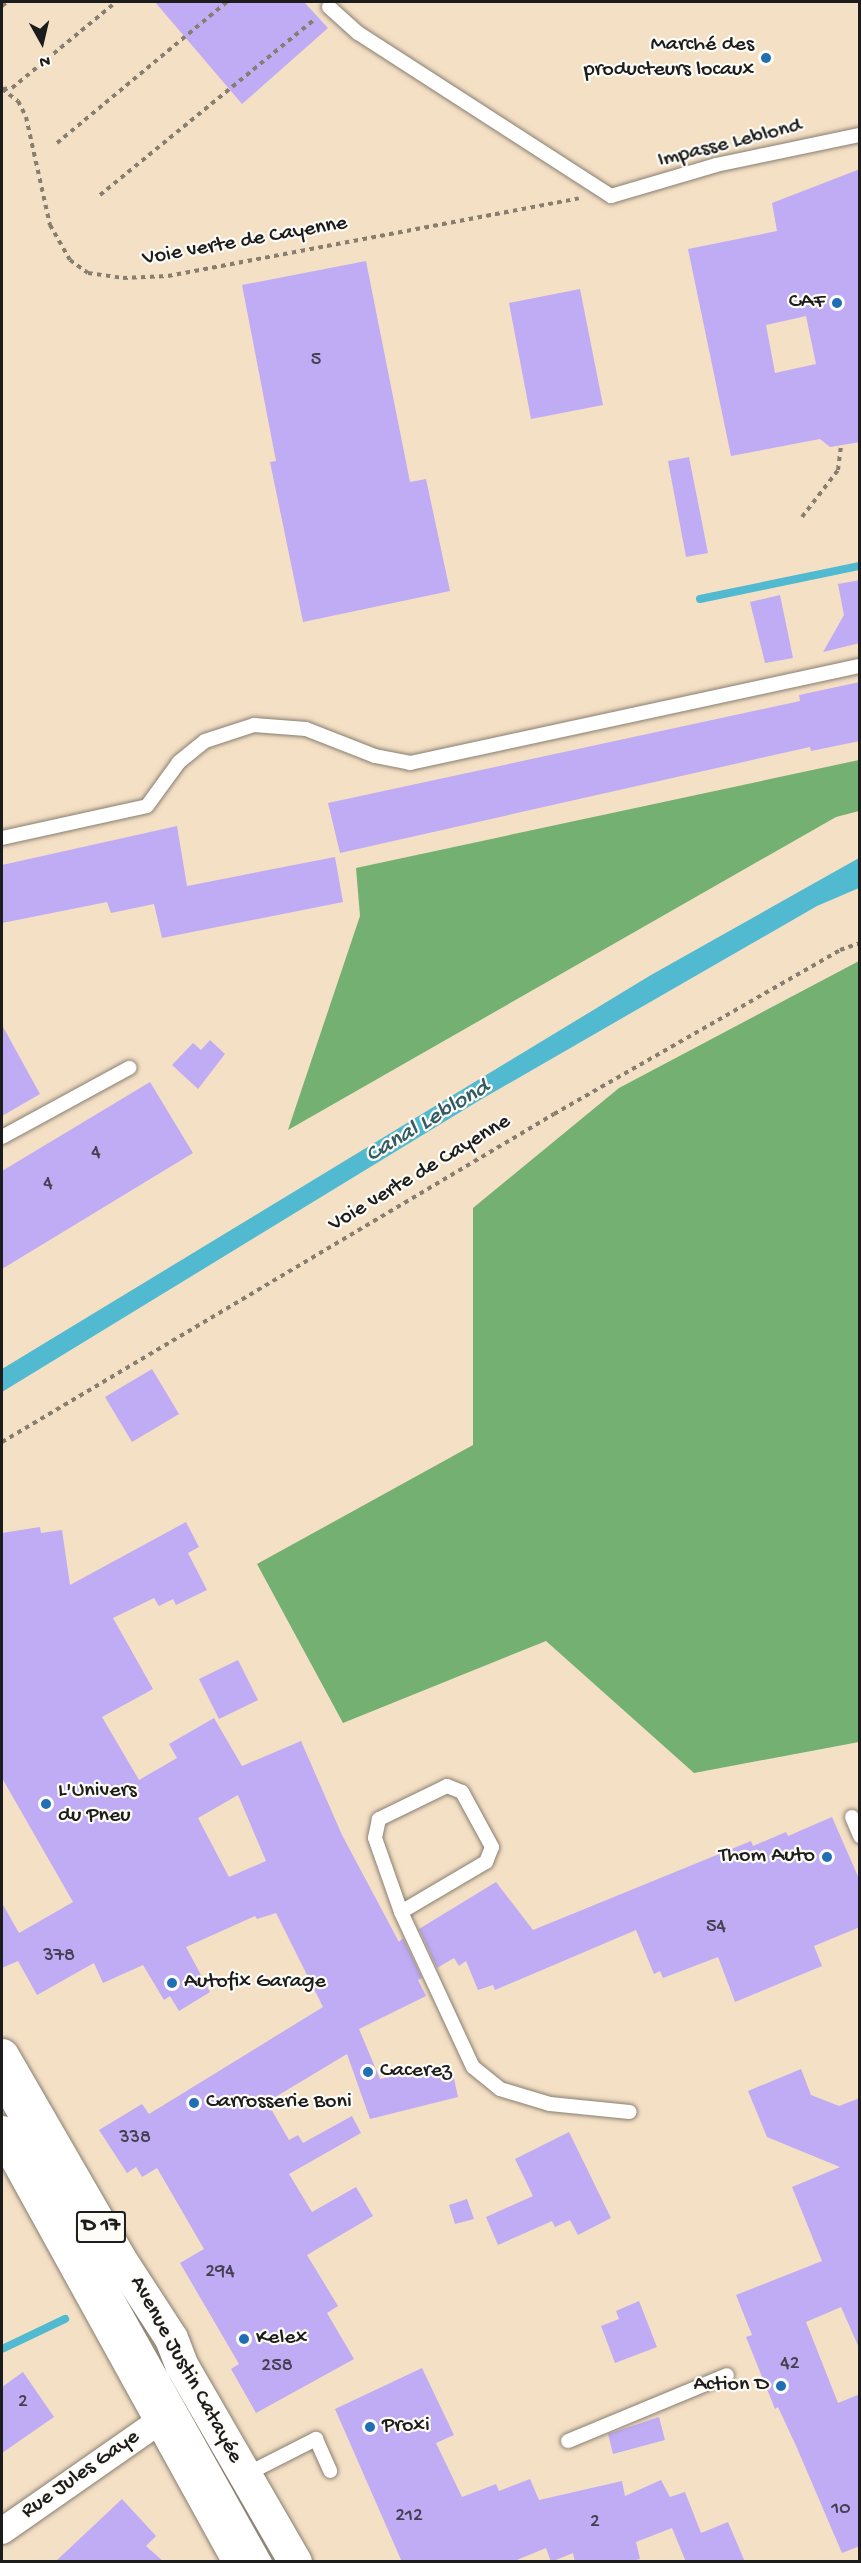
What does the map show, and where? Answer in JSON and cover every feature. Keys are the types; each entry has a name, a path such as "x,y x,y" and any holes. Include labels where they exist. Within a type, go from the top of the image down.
{"main road":[{"name":"Avenue Justin Catayée","path":"2,2055 119,2258 171,2338 182,2367 295,2562"},
{"name":"Avenue Justin Catayée","path":"2,2132 239,2562"}],"street":[{"name":"Rue Jules Gaye","path":"2,2531 161,2420"}],"lane":[{"name":"Impasse Leblond","path":"330,8 358,33 611,196 716,165 860,135"},
{"path":"2,838 147,806 179,762 205,741 254,725 306,729 375,756 410,764 860,666"},
{"path":"2,1137 129,1068"},
{"path":"401,1912 486,1862 492,1847 462,1792 447,1786 380,1819 375,1838 401,1912 473,2067 500,2089 550,2104 630,2112"},
{"path":"852,1817 860,1836"},
{"path":"2,2092 265,2562"},
{"path":"568,2441 727,2375"},
{"path":"244,2476 315,2439 330,2471"}],"path":[{"path":"2,6 7,2"},
{"path":"2,89 12,88 116,2"},
{"path":"57,143 227,2"},
{"path":"100,195 330,8"},
{"name":"Voie verte de Cayenne","path":"2,89 18,101 26,117 50,225 70,260 88,273 123,278 168,276 579,198"},
{"path":"802,517 838,470 841,447"},
{"name":"Voie verte de Cayenne","path":"2,1442 554,1114 840,950 860,943"}],"green space":[{"path":"859,760 859,811 836,817 288,1130 360,916 356,868"},
{"path":"859,961 859,1742 694,1773 546,1641 343,1723 257,1564 473,1445 473,1208 619,1088"}],"water":[{"name":"Canal Leblond","path":"859,858 859,888 817,906 480,1100 2,1392 2,1369 651,975"}],"building":[{"path":"155,2 304,2 328,28 242,104"},
{"path":"860,169 860,442 830,447 820,439 731,456 688,249 777,231 772,203","holes":["806,316 816,364 775,373 766,325"]},
{"path":"366,261 410,482 426,479 450,591 303,622 270,462 276,461 242,285"},
{"path":"580,289 603,405 531,419 509,303"},
{"path":"689,457 708,553 686,557 668,461"},
{"path":"860,580 860,643 823,652 844,615 838,584"},
{"path":"780,595 793,658 765,663 750,602"},
{"path":"860,682 860,741 811,751 810,747 340,853 328,803 800,701 799,695"},
{"path":"177,826 187,886 335,857 343,902 162,938 154,904 111,913 107,902 2,923 2,865"},
{"path":"2,1025 40,1094 2,1116"},
{"path":"210,1040 225,1054 198,1089 172,1065 193,1043 201,1050"},
{"path":"150,1082 193,1153 2,1269 2,1171"},
{"path":"152,1369 179,1414 132,1442 105,1397"},
{"path":"186,1522 199,1547 188,1553 207,1590 176,1605 173,1599 159,1606 154,1598 113,1618 153,1689 102,1717 139,1780 177,1758 169,1744 214,1718 242,1766 301,1741 342,1835 399,1942 403,1938 422,1978 418,1980 426,1996 359,2029 380,2079 434,2068 453,2074 458,2097 370,2119 347,2054 267,2102 289,2140 298,2135 303,2143 352,2116 361,2133 289,2174 312,2212 356,2187 373,2216 307,2255 338,2306 327,2313 354,2359 256,2413 231,2369 239,2364 180,2263 204,2249 157,2168 142,2177 136,2167 127,2173 99,2130 142,2104 149,2114 323,2007 276,1913 257,1919 255,1916 186,1947 210,1992 179,2011 170,1996 164,2000 143,1965 103,1983 94,1963 37,1995 18,1961 2,1968 2,1903 19,1933 73,1902 2,1778 2,1533 40,1527 41,1533 62,1530 70,1585","holes":["238,1795 266,1861 229,1877 198,1818"]},
{"path":"238,1660 258,1700 219,1719 199,1679"},
{"path":"832,1817 860,1881 860,1927 814,1946 822,1966 735,2002 718,1957 663,1978 660,1971 654,1974 636,1930 495,1990 493,1985 478,1990 466,1961 459,1966 454,1958 437,1968 419,1929 496,1882 533,1930 751,1841 753,1846 786,1832 788,1836"},
{"path":"801,2069 811,2095 839,2106 860,2098 860,2350 841,2307 806,2322 838,2403 860,2394 860,2546 842,2553 778,2407 775,2409 746,2337 752,2335 736,2295 822,2261 792,2187 840,2167 767,2137 748,2091"},
{"path":"569,2132 611,2218 578,2235 570,2220 555,2227 552,2221 498,2245 486,2217 533,2196 515,2159"},
{"path":"467,2199 474,2219 455,2224 449,2205"},
{"path":"639,2301 657,2347 615,2363 601,2326 619,2319 616,2311"},
{"path":"422,2368 454,2435 436,2443 462,2497 496,2484 499,2491 530,2479 539,2500 622,2481 625,2496 661,2480 670,2497 685,2492 701,2533 728,2522 745,2562 686,2562 672,2528 636,2542 640,2559 628,2562 575,2562 573,2553 551,2562 546,2548 512,2562 402,2562 335,2409"},
{"path":"23,2372 54,2417 2,2453 2,2387"},
{"path":"659,2417 665,2440 613,2454 608,2434"},
{"path":"122,2499 156,2536 146,2546 164,2562 55,2562"}],"waterway":[{"path":"700,599 860,566"},
{"path":"2,2349 65,2319"}],"place":[{"name":"Marché des producteurs locaux","path":"766,58"},
{"name":"CAF","path":"837,303"},
{"name":"L'Univers du Pneu","path":"46,1804"},
{"name":"Thom Auto","path":"827,1857"},
{"name":"Autofix Garage","path":"172,1983"},
{"name":"Cacerez","path":"368,2072"},
{"name":"Carrosserie Boni","path":"194,2103"},
{"name":"Kelex","path":"244,2339"},
{"name":"Action D","path":"781,2386"},
{"name":"Proxi","path":"370,2427"}]}
